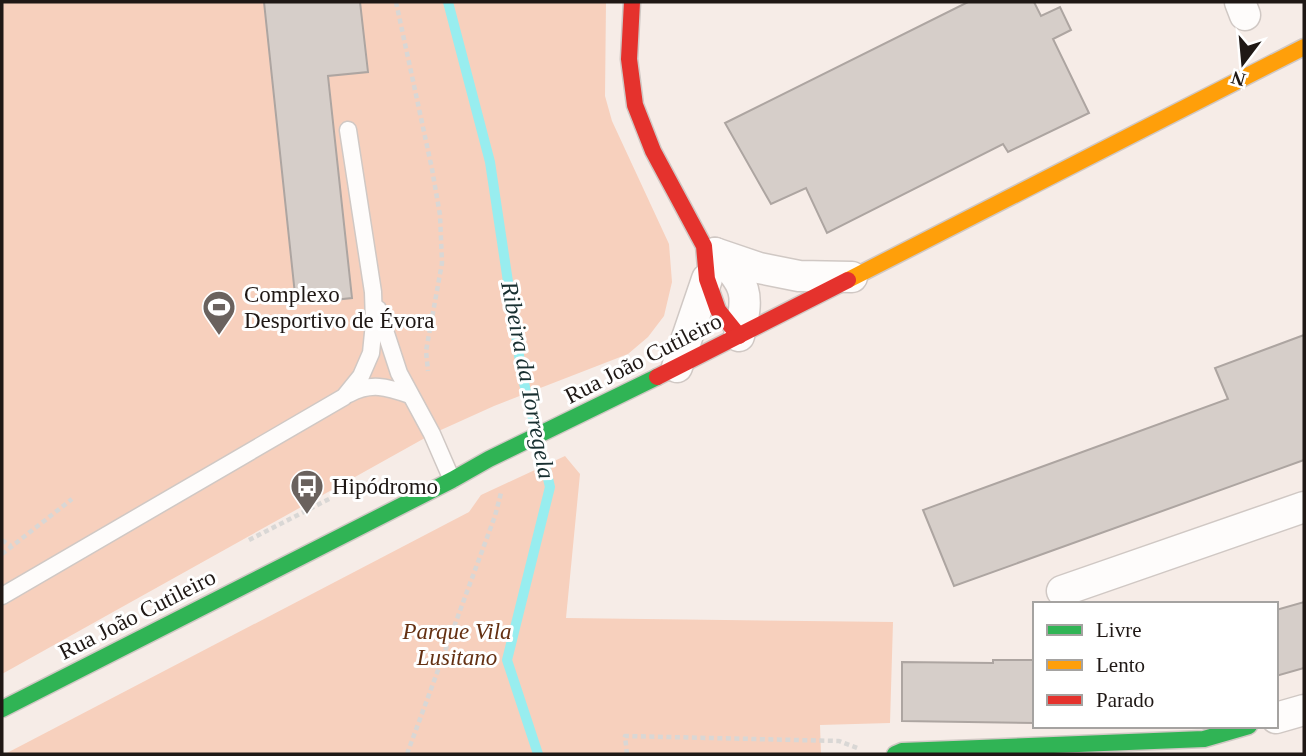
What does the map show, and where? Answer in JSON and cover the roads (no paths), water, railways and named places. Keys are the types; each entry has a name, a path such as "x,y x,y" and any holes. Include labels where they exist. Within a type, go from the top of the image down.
{"main road":[{"path":"632,2 629,59 635,105 653,151 709,260"},
{"name":"Rua João Cutileiro","path":"2,709 489,459 739,336 1304,47"},
{"path":"895,754 902,751 1204,747 1245,728"}],"street":[{"path":"709,260 799,275 852,277"},
{"path":"709,260 738,275 747,304 739,336"},
{"path":"677,367 709,260"},
{"path":"1062,591 1304,507"},
{"path":"1278,717 1304,710"}],"lane":[{"path":"344,397 361,376 371,353 374,323 373,292 348,131"},
{"path":"373,292 399,373 452,480"},
{"path":"2,596 362,387 385,386 410,395"}],"waterway":[{"name":"Ribeira da Torregela","path":"448,2 490,162 522,375 535,427"},
{"name":"Ribeira da Torregela","path":"538,754 507,660 550,487 540,445"}],"place":[{"name":"Complexo Desportivo de Évora","path":"219,337"},
{"name":"Hipódromo","path":"307,516"}],"park label":[{"name":"Parque Vila Lusitano","path":"457,644"}]}
